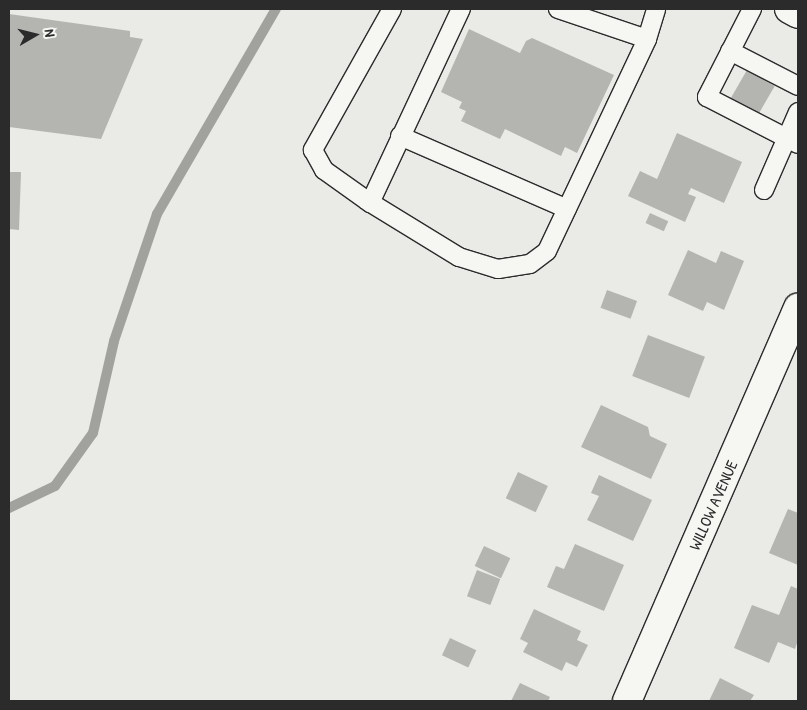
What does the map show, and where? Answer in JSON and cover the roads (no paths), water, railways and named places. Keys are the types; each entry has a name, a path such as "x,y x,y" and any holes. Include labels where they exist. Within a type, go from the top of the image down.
{"street":[{"path":"789,9 798,14"},
{"name":"WILLOW AVENUE","path":"627,701 798,308"}],"lane":[{"path":"392,9 313,150 324,170 370,203 459,257 498,269 530,264 547,250 646,39 656,9"},
{"path":"370,203 461,9"},
{"path":"558,9 646,39"},
{"path":"752,9 707,97 792,141"},
{"path":"730,50 798,86"},
{"path":"764,190 792,141 798,112"},
{"path":"400,136 567,209"}],"waterway":[{"path":"9,508 55,486 93,433 114,341 157,214 276,9"}]}
